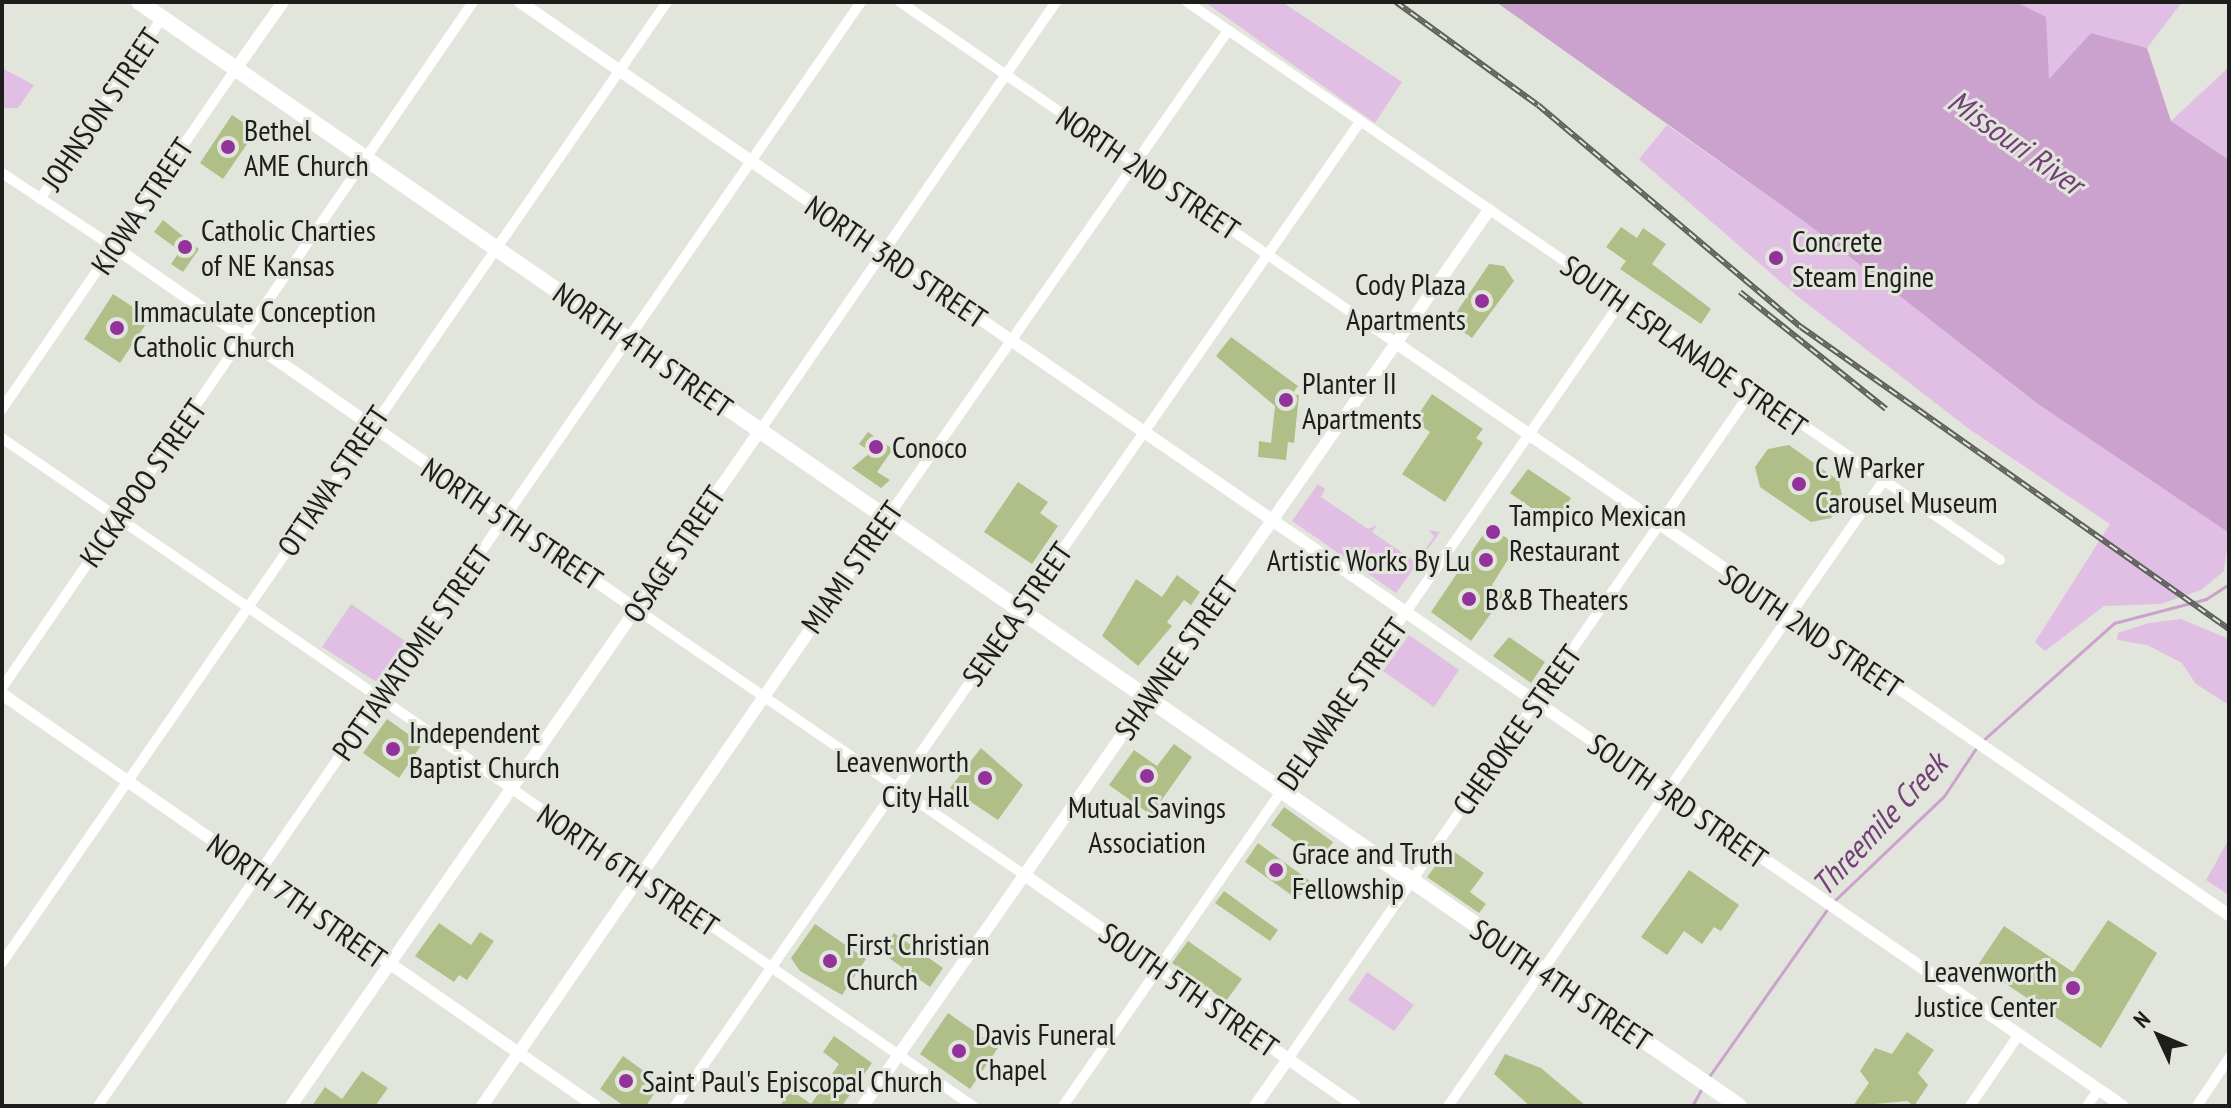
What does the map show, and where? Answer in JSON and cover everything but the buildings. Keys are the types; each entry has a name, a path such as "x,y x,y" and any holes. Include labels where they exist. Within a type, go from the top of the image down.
{"highway":[{"name":"NORTH 4TH STREET","path":"139,2 1147,698"},
{"name":"SOUTH 4TH STREET","path":"1147,698 1733,1102"}],"street":[{"name":"KIOWA STREET","path":"2,409 283,2"},
{"name":"KICKAPOO STREET","path":"2,688 473,2"},
{"name":"NORTH 3RD STREET","path":"520,2 1272,523"},
{"name":"OTTAWA STREET","path":"2,963 667,2"},
{"name":"POTTAWATOMIE STREET","path":"98,1106 861,2"},
{"name":"NORTH 2ND STREET","path":"900,2 1396,343"},
{"name":"OSAGE STREET","path":"291,1106 513,791 881,252 1056,2"},
{"name":"SOUTH ESPLANADE STREET","path":"1187,2 1882,483 2000,560"},
{"name":"JOHNSON STREET","path":"40,199 162,18"},
{"name":"MIAMI STREET","path":"482,1106 764,694 1227,32"},
{"name":"SENECA STREET","path":"675,1106 1360,122"},
{"name":"NORTH 5TH STREET","path":"2,173 244,336 370,427 1023,874"},
{"name":"SHAWNEE STREET","path":"863,1106 1489,210"},
{"name":"DELAWARE STREET","path":"1063,1106 1621,302"},
{"name":"SOUTH 2ND STREET","path":"1396,343 1658,528 2229,915"},
{"name":"CHEROKEE STREET","path":"1255,1106 1751,392"},
{"name":"NORTH 6TH STREET","path":"2,438 249,604 513,791 973,1106"},
{"path":"1448,1106 1882,483"},
{"name":"SOUTH 3RD STREET","path":"1272,523 2123,1106"},
{"name":"NORTH 7TH STREET","path":"2,694 595,1106"},
{"name":"SOUTH 5TH STREET","path":"1023,874 1355,1106"},
{"path":"1970,1106 2018,1036"},
{"path":"2197,1106 2229,1058"},
{"path":"2087,1106 2098,1090"}],"shaded area":[{"path":"1205,2 1282,2 1402,82 1375,123"},
{"path":"2016,2 2182,2 2147,48 2091,33 2049,80"},
{"path":"2229,67 2229,160 2171,121"},
{"path":"2,68 34,85 18,108 2,108"},
{"path":"1667,125 1805,222 2038,404 2229,533 2224,571 2201,590 2161,604 2104,606 2045,651 2035,642 2110,524 1969,429 1796,295 1639,159"},
{"path":"1318,484 1325,489 1321,497 1368,529 1377,525 1372,532 1416,562 1434,537 1429,530 1440,532 1396,593 1292,521"},
{"path":"351,604 408,643 380,684 322,647"},
{"path":"2181,619 2229,639 2229,705 2196,684 2182,663 2147,645 2117,640 2118,633 2149,623"},
{"path":"1409,635 1459,670 1434,707 1383,671"},
{"path":"2229,839 2229,895 2206,880"},
{"path":"1367,972 1414,1005 1394,1031 1348,1000"}],"water":[{"name":"Missouri River","path":"1496,2 2016,2 2046,17 2049,79 2091,33 2147,48 2171,121 2229,160 2229,533 2038,404 1805,222"}],"waterway":[{"name":"Threemile Creek","path":"1981,742 2114,623 2206,599 2229,584"},
{"name":"Threemile Creek","path":"1833,902 1944,796 1976,748"},
{"name":"Threemile Creek","path":"1708,1078 1828,908"},
{"name":"Threemile Creek","path":"1692,1106 1702,1088"}],"railway":[{"path":"1396,2 1538,105 1801,327 2229,629"},
{"path":"1740,292 1886,409"}],"place":[{"name":"Bethel AME Church","path":"228,147"},
{"name":"Catholic Charties of NE Kansas","path":"185,247"},
{"name":"Concrete Steam Engine","path":"1776,258"},
{"name":"Cody Plaza Apartments","path":"1482,301"},
{"name":"Immaculate Conception Catholic Church","path":"117,328"},
{"name":"Planter II Apartments","path":"1286,400"},
{"name":"Conoco","path":"876,447"},
{"name":"C W Parker Carousel Museum","path":"1799,484"},
{"name":"Tampico Mexican Restaurant","path":"1493,532"},
{"name":"Artistic Works By Lu","path":"1486,560"},
{"name":"B&B Theaters","path":"1469,599"},
{"name":"Independent Baptist Church","path":"393,749"},
{"name":"Mutual Savings Association","path":"1147,776"},
{"name":"Leavenworth City Hall","path":"985,778"},
{"name":"Grace and Truth Fellowship","path":"1276,870"},
{"name":"First Christian Church","path":"830,961"},
{"name":"Leavenworth Justice Center","path":"2073,988"},
{"name":"Davis Funeral Chapel","path":"959,1051"},
{"name":"Saint Paul's Episcopal Church","path":"626,1081"}]}
